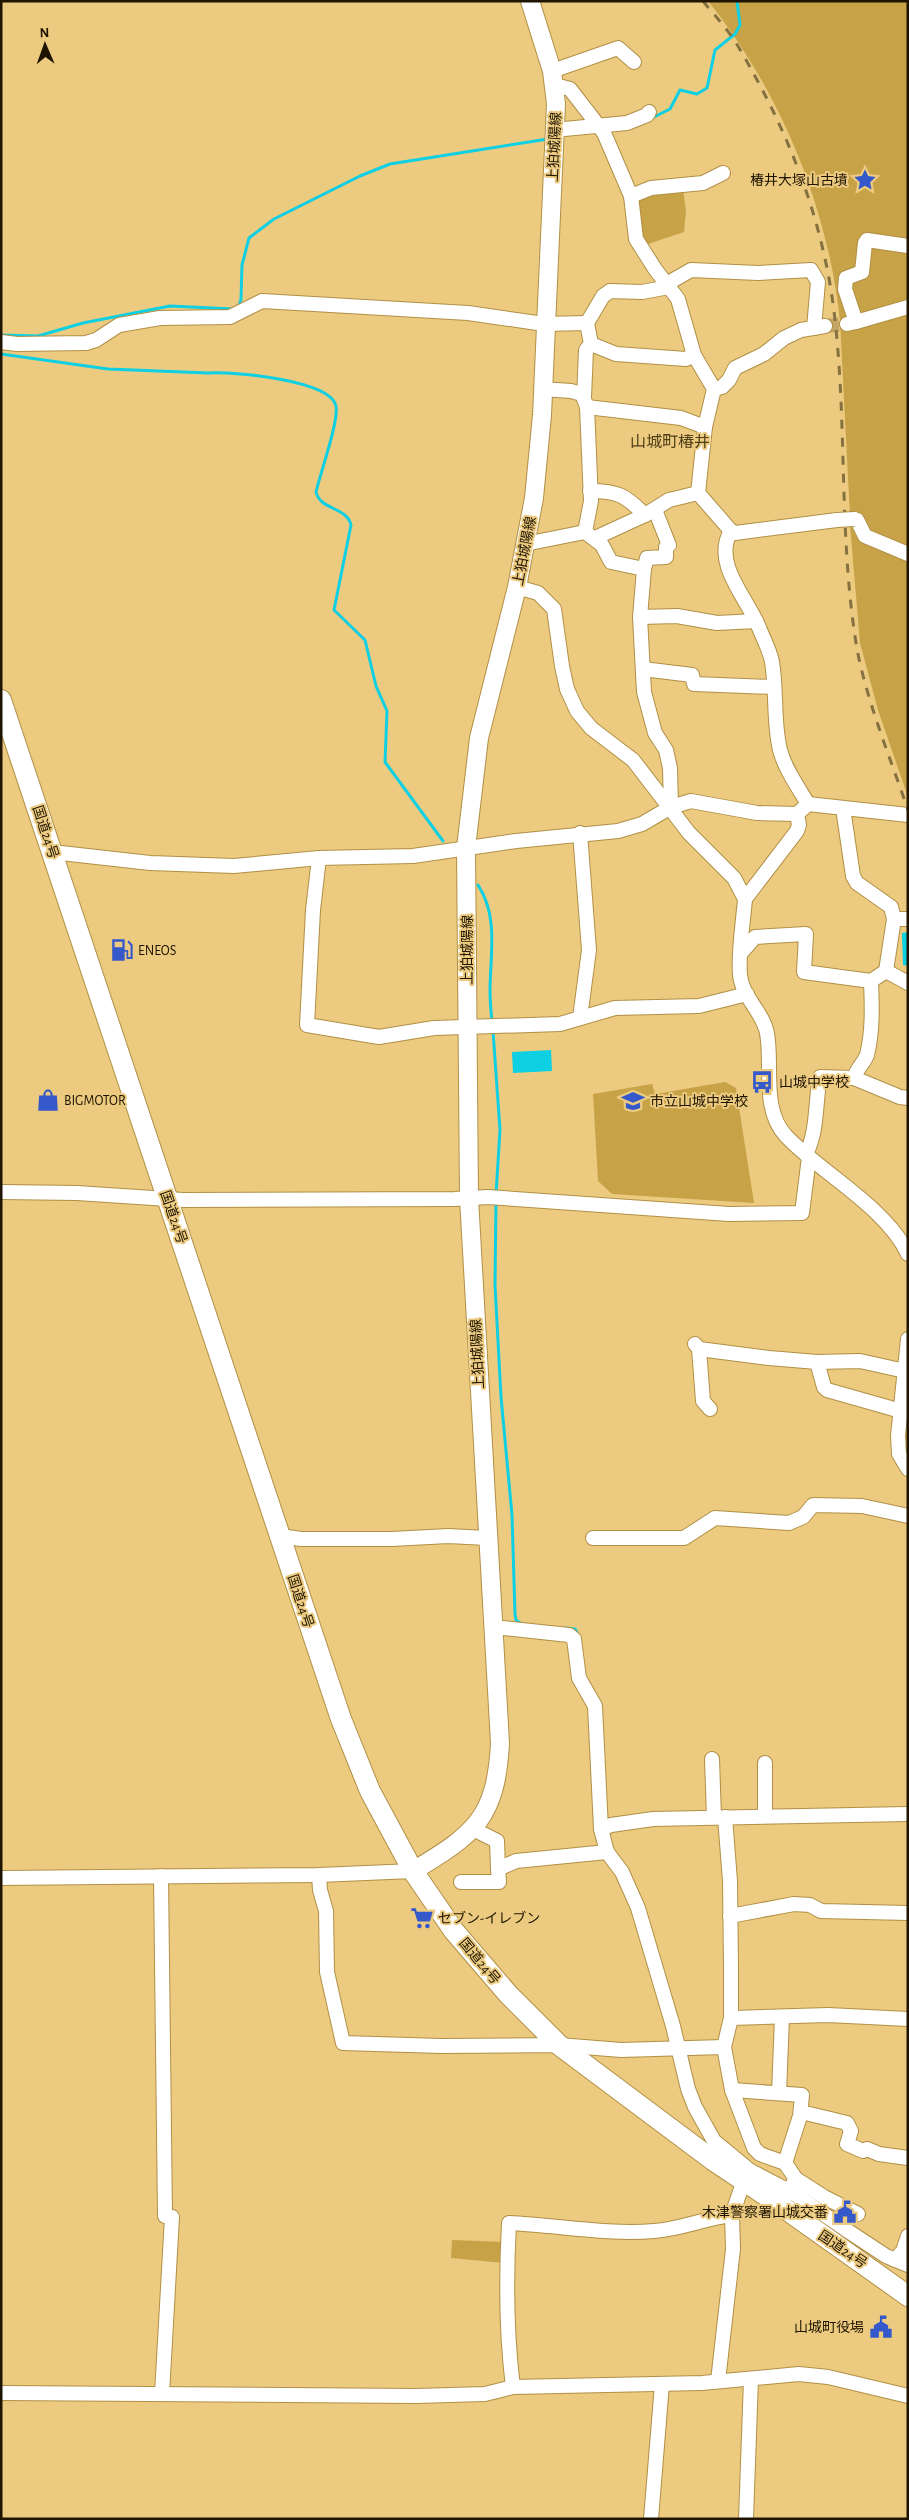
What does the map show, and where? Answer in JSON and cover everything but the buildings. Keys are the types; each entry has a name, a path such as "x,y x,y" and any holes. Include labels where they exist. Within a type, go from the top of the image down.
{"highway":[{"name":"国道24号","path":"1,700 341,1719 370,1791 413,1871 454,1931 508,1994 559,2045 714,2161 744,2180 788,2192 908,2296"}],"main road":[{"name":"上狛城陽線","path":"413,1871 454,1846 473,1829 491,1802 498,1774 500,1743 469,1198 466,848 479,738 517,587 534,498 542,389 554,130 553,78 530,1"}],"street":[{"path":"553,78 618,48 634,62"},
{"path":"553,78 570,89 602,128 631,196 636,239 655,269 673,290 682,308 694,355 714,389 705,427 698,493 731,531 735,533 854,519 857,520 865,536 908,554"},
{"path":"554,130 602,128 627,123 648,115 649,112"},
{"path":"631,196 651,188 703,183 723,173"},
{"path":"908,246 879,240 868,240 864,243 862,272 846,278 844,283 852,323 908,307"},
{"path":"669,287 670,282 690,270 758,273 811,270 818,282 820,327 801,330 784,338 764,354 735,368 728,380 722,386 714,389"},
{"path":"591,344 587,323 603,296 610,291 642,292 669,287"},
{"path":"1,342 17,344 86,343 96,340 119,324 169,317 230,317 262,301 468,313 544,324 587,323"},
{"path":"591,344 616,354 644,357 686,359 694,355"},
{"path":"590,535 590,491 585,402 586,350 591,344"},
{"path":"542,389 571,390 582,394 585,402"},
{"path":"585,402 681,418 705,427"},
{"path":"590,491 613,491 650,512 668,545 666,546 666,557 647,558 644,569 640,617 644,692 655,733 666,750 671,807"},
{"path":"525,544 590,535 650,512 669,500 698,493"},
{"path":"731,531 726,553 729,570 756,621 772,662 774,714 780,751 802,809 797,831 744,899"},
{"path":"590,535 602,545 611,562 644,569"},
{"path":"517,587 538,593 554,609 562,666 567,688 577,711 591,728 633,760 671,807 689,833 734,878 744,899 740,977 746,994 762,1019 767,1033 774,1115 784,1134 883,1220 895,1232 908,1254"},
{"path":"640,617 677,616 717,623 756,621"},
{"path":"643,669 692,675 694,684 773,687"},
{"path":"52,852 150,863 234,866 319,858 413,856 630,828 642,824 671,807 690,801 757,813 843,808 908,815"},
{"path":"742,952 755,937 806,934 804,972 871,981 886,971 901,919 891,907 858,883 853,876 843,808"},
{"path":"580,833 589,950 580,1018"},
{"path":"319,858 313,910 308,1026 379,1037 423,1029 560,1024 615,1008 699,1006 746,994"},
{"path":"886,971 908,983"},
{"path":"854,1078 857,1068 866,1058 873,1021 871,981"},
{"path":"1,1192 167,1197 183,1200 496,1197 729,1214 802,1213 807,1155 815,1127 816,1094 820,1077 854,1078 900,1097 908,1098"},
{"path":"908,1339 899,1454 908,1469"},
{"path":"710,1409 703,1401 697,1346 817,1362 860,1361 905,1371"},
{"path":"817,1362 824,1387 827,1390 901,1411"},
{"path":"593,1538 684,1538 715,1518 789,1523 803,1517 813,1505 862,1506 908,1516"},
{"path":"280,1536 301,1539 392,1540 448,1536 487,1538"},
{"path":"493,1627 569,1635 574,1640 579,1678 595,1706 601,1829 607,1852 622,1872 638,1908 679,2048 688,2089 714,2141 749,2170 788,2192 848,2232 901,2262 908,2236"},
{"path":"712,1760 730,1916 731,2018 724,2047 732,2090 754,2148 760,2154 786,2163"},
{"path":"765,1763 765,1816"},
{"path":"601,1829 611,1825 653,1819 908,1814"},
{"path":"461,1882 499,1882 497,1841 473,1829"},
{"path":"498,1869 516,1861 607,1852"},
{"path":"1,1878 319,1875 413,1871"},
{"path":"319,1875 320,1890 326,1911 327,1972 343,2043 441,2046 559,2045 621,2050 724,2047"},
{"path":"161,1876 165,2216 172,2217 162,2394"},
{"path":"730,1916 794,1904 810,1905 821,1911 908,1913"},
{"path":"731,2018 828,2015 908,2019"},
{"path":"779,2093 782,2016"},
{"path":"732,2090 802,2095 801,2112 786,2163 788,2192"},
{"path":"801,2112 847,2123 851,2131 847,2144 879,2154 908,2158"},
{"path":"718,2381 733,2249 732,2215 744,2180"},
{"path":"788,2192 824,2197 858,2214"},
{"path":"514,2387 509,2354 506,2282 509,2223 653,2232 681,2228 710,2217 732,2215"},
{"path":"1,2392 416,2396 485,2394 514,2387 702,2384 799,2374 828,2378 908,2396"},
{"path":"746,2519 751,2379"},
{"path":"651,2519 662,2384"}],"shaded area":[{"path":"708,1 908,1 908,551 871,536 850,516 840,321 834,278 824,235 812,193 778,111 734,36"},
{"path":"683,189 686,211 684,232 645,245 636,227 636,196"},
{"path":"854,522 908,556 908,797 878,710 860,643 850,525"},
{"path":"725,1082 736,1088 754,1203 612,1194 598,1181 593,1094 652,1084 655,1094"},
{"path":"452,2240 506,2242 504,2263 451,2258"}],"water":[{"path":"908,932 908,966 903,965 902,933"},
{"path":"551,1050 552,1071 513,1073 512,1052"}],"waterway":[{"path":"652,118 670,109 680,90 697,94 707,88 715,50 735,34 740,25 737,1"},
{"path":"239,306 242,265 249,238 274,219 360,176 390,164 548,139"},
{"path":"1,335 38,336 83,323 170,306 233,309"},
{"path":"1,354 108,369 257,376 299,384 330,397 336,406 335,423 316,492 318,498 349,519 351,525 334,610 365,640 376,686 387,711 385,762 443,841"},
{"path":"478,885 485,897 491,923 490,1003 492,1022"},
{"path":"493,1031 500,1130 496,1194"},
{"path":"496,1200 495,1285 501,1397 512,1515 515,1614 516,1620 523,1625"},
{"path":"566,1628 575,1629 580,1638"}],"tunnel":[{"path":"825,326 847,324"}],"railway":[{"path":"703,1 736,43 771,106 808,195 825,257 831,288 839,360 847,562 856,643 865,684 908,810"}],"place":[{"name":"椿井大塚山古墳","path":"865,180"},
{"name":"ENEOS","path":"122,950"},
{"name":"山城中学校","path":"762,1082"},
{"name":"BIGMOTOR","path":"48,1100"},
{"name":"市立山城中学校","path":"633,1101"},
{"name":"セブン-イレブン","path":"422,1918"},
{"name":"木津警察署山城交番","path":"845,2212"},
{"name":"山城町役場","path":"881,2327"}],"district":[{"name":"山城町椿井","path":"670,441"}]}
